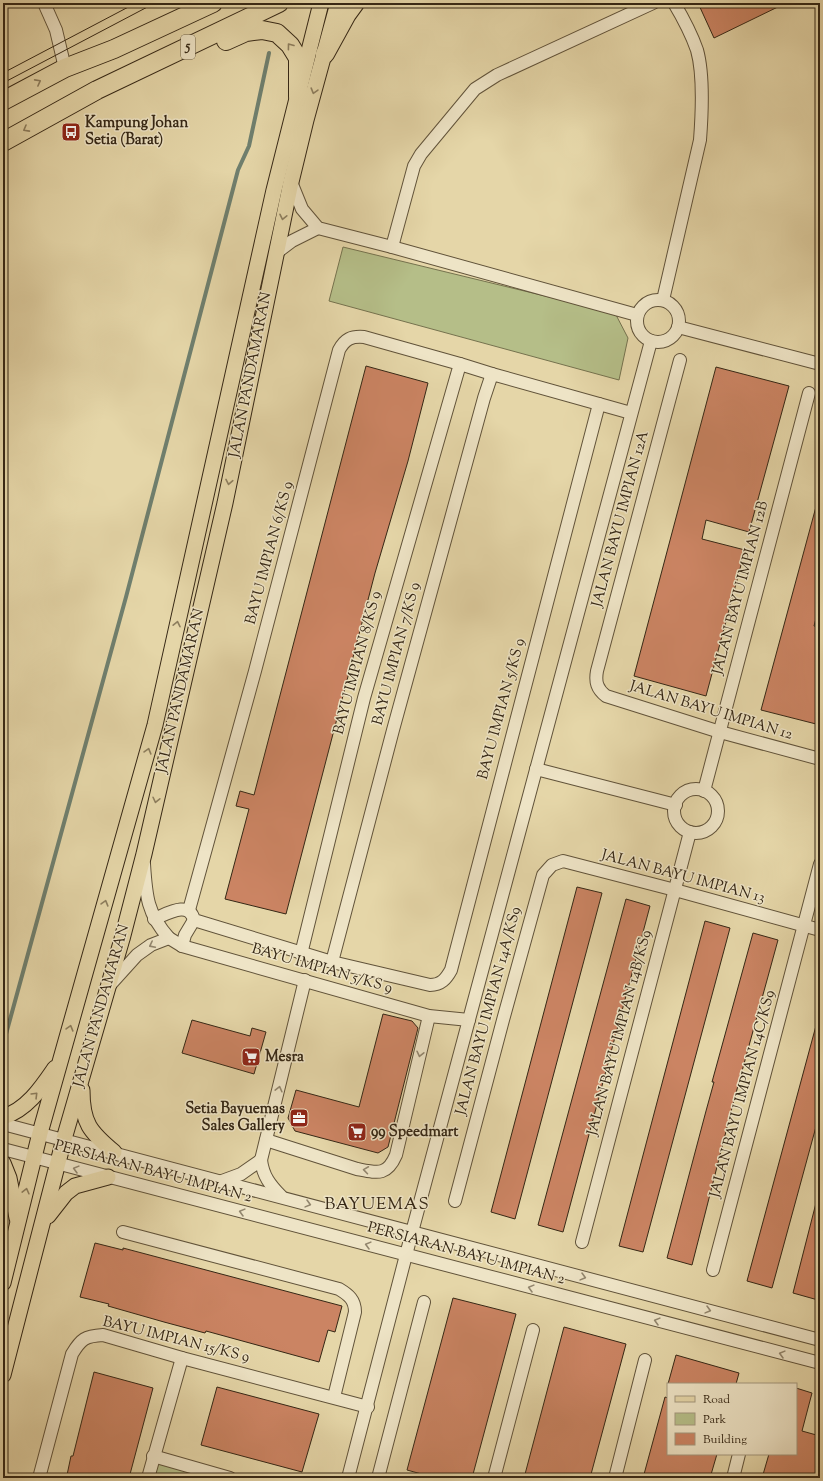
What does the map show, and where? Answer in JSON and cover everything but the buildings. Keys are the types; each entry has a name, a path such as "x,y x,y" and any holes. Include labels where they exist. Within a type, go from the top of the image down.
{"highway":[{"path":"114,49 143,27 189,3"},
{"name":"5","path":"3,101 65,68 114,49 213,3"},
{"name":"5","path":"3,142 97,90 279,3"},
{"path":"325,54 346,14 355,3"},
{"path":"97,90 160,72 246,32 262,30 277,33 290,44 298,58 298,97"}],"main road":[{"name":"JALAN PANDAMARAN","path":"3,1283 40,1133 155,725 272,198 321,3"},
{"name":"JALAN PANDAMARAN","path":"3,1375 64,1139 122,939 144,854 225,503 291,182 306,120 338,3"},
{"path":"3,1117 22,1107 37,1094 62,1056"},
{"path":"82,1075 82,1106 88,1126 98,1139 114,1152"},
{"path":"3,1163 9,1178 18,1223"},
{"path":"42,1225 59,1201 74,1186 108,1177"}],"street":[{"path":"44,3 56,30 65,68"},
{"path":"392,247 414,166 421,154 475,89 497,75 653,3"},
{"path":"663,300 700,140 702,116 701,82 697,52 686,25 674,3"},
{"path":"291,182 302,209 318,228 637,315"},
{"path":"276,253 292,241 318,228"},
{"path":"657,299 670,302 675,307 680,320 676,333 664,341 658,342 645,338 638,328 637,315 645,304 657,299"},
{"path":"678,327 820,364"},
{"name":"BAYU IMPIAN 6/KS 9","path":"182,946 192,915 339,350 343,343 350,337 364,337 492,374"},
{"path":"348,1478 368,1407 412,1232 651,341"},
{"name":"JALAN BAYU IMPIAN 12A","path":"598,686 595,680 596,671 680,360"},
{"name":"BAYU IMPIAN 8/KS 9","path":"301,954 364,698 460,364"},
{"path":"492,374 631,413"},
{"name":"BAYU IMPIAN 7/KS 9","path":"332,962 395,722 482,405 492,374"},
{"name":"JALAN BAYU IMPIAN 12B","path":"704,791 809,393"},
{"name":"BAYU IMPIAN 5/KS 9","path":"332,962 430,984 441,983 451,970 599,404"},
{"name":"JALAN BAYU IMPIAN 12","path":"598,686 600,692 606,696 720,732 820,759"},
{"path":"536,769 676,805"},
{"path":"694,790 704,791 711,795 716,802 718,810 717,818 713,826 706,831 698,833 690,832 678,824 675,815 676,805 679,799 687,792 694,790"},
{"name":"JALAN BAYU IMPIAN 14B/KS9","path":"582,1242 690,832"},
{"path":"107,989 136,955 151,945 169,938 154,919 147,895 144,854"},
{"name":"JALAN BAYU IMPIAN 13","path":"543,875 552,865 563,861 820,930"},
{"name":"JALAN BAYU IMPIAN 14C/KS9","path":"713,1270 820,864"},
{"name":"JALAN BAYU IMPIAN 14A/KS9","path":"455,1201 543,875"},
{"path":"154,919 183,909 192,915 301,954 332,962"},
{"name":"BAYU IMPIAN 5/KS 9","path":"169,938 182,946 429,1016 469,1020"},
{"path":"281,1197 265,1177 261,1160 305,980"},
{"path":"266,1140 357,1169 371,1172 383,1171 391,1166 396,1155 429,1016"},
{"name":"PERSIARAN BAYU IMPIAN 2","path":"3,1124 114,1152 820,1340"},
{"name":"PERSIARAN BAYU IMPIAN 2","path":"3,1149 820,1363"},
{"path":"222,1181 241,1174 261,1160"},
{"path":"123,1232 339,1289 349,1295 355,1303 355,1312 334,1397"},
{"path":"378,1478 424,1302"},
{"path":"494,1478 533,1330"},
{"name":"BAYU IMPIAN 15/KS 9","path":"39,1478 72,1354 78,1344 84,1339 92,1336 103,1335 182,1358 368,1407"},
{"path":"148,1478 182,1358"},
{"path":"615,1478 645,1360"},
{"path":"733,1478 739,1455"},
{"path":"154,1456 230,1478"}],"green space":[{"path":"343,247 615,313 628,338 619,380 329,301"},
{"path":"153,1456 240,1478 148,1478"}],"waterway":[{"path":"3,1045 126,597 238,170 249,146 269,53"}],"tram line":[{"path":"3,73 136,3"},
{"path":"3,83 155,3"}],"place":[{"name":"Kampung Johan Setia (Barat)","path":"71,132"},
{"name":"Mesra","path":"251,1057"},
{"name":"Setia Bayuemas Sales Gallery","path":"299,1118"},
{"name":"99 Speedmart","path":"357,1132"}],"district":[{"name":"BAYUEMAS","path":"377,1205"}]}
